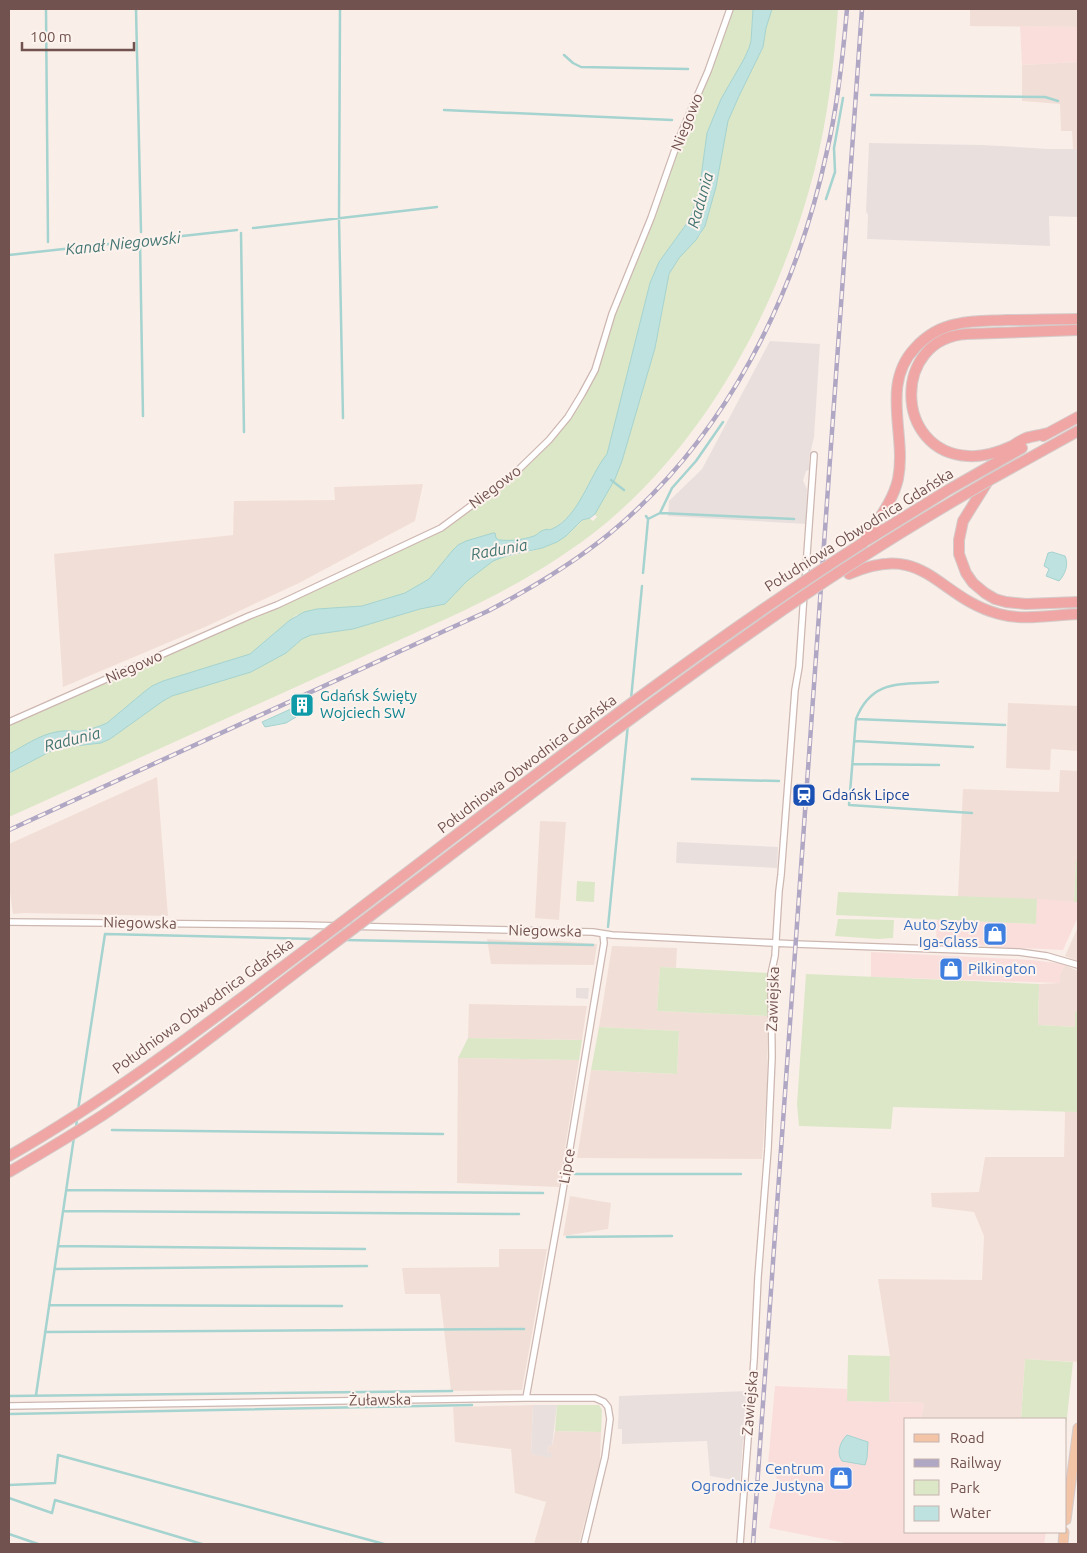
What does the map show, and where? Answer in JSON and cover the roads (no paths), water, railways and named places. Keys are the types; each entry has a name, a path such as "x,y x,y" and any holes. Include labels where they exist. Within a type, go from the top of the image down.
{"highway":[{"path":"864,542 891,499 896,485 900,458 896,387 900,370 911,352 922,340 938,330 955,324 974,321 1078,319"},
{"path":"1048,433 1026,438 1012,446 978,456 958,455 940,448 926,437 914,415 910,395 912,380 917,366 928,351 944,340 960,334 1078,330"},
{"name":"Południowa Obwodnica Gdańska","path":"9,1156 74,1117 162,1057 680,667 784,594 948,490 1078,417"},
{"name":"Południowa Obwodnica Gdańska","path":"9,1172 79,1130 143,1087 738,641 906,530 988,481 1078,431"},
{"path":"988,481 966,514 959,533 959,554 966,573 973,583 995,599 1006,602 1026,604 1078,602"},
{"path":"811,591 866,567 894,562 913,566 979,607 999,614 1023,618 1078,614"}],"main road":[{"path":"1067,1512 1078,1428"}],"street":[{"name":"Niegowo","path":"9,722 277,605 441,528 504,482 532,457 568,418 595,370 612,314 708,71 730,9"},
{"name":"Zawiejska","path":"740,1544 754,1360 758,1268 768,1148 772,1057 771,974 795,690 799,667 814,455"},
{"name":"Niegowska","path":"9,922 301,925 593,932 603,934 1019,952 1047,956 1078,966"},
{"name":"Lipce","path":"526,1398 584,1065 604,943 603,934"},
{"name":"Żuławska","path":"9,1406 595,1398 604,1402 608,1407 610,1419 605,1457 584,1544"}],"water":[{"name":"Radunia","path":"753,9 772,9 763,47 728,121 716,187 705,226 696,240 679,258 669,274 655,348 622,461 615,479 595,514 590,518 582,520 557,542 493,561 467,581 445,604 420,609 353,629 311,635 302,639 286,653 251,672 172,696 110,739 101,743 57,748 9,773 9,754 32,741 50,733 83,731 107,723 152,686 250,654 290,620 304,612 317,609 362,606 405,593 429,579 453,550 466,541 493,533 495,533 496,538 499,540 525,538 547,529 552,529 569,515 577,506 607,454 650,283 659,262 690,219 699,192 707,133 721,99 749,48"},
{"path":"1052,552 1065,556 1067,562 1066,569 1059,581 1046,576 1049,569 1044,566 1048,553"},
{"path":"293,708 296,717 286,723 265,727 262,722"},
{"path":"847,1435 868,1442 865,1465 842,1461 840,1458 842,1441"}],"waterway":[{"path":"46,9 48,242"},
{"path":"136,9 141,232"},
{"path":"340,9 339,218 343,418"},
{"path":"564,55 581,67 688,69"},
{"path":"871,95 1045,97 1058,101"},
{"path":"826,199 835,172 834,148 843,98"},
{"path":"444,110 672,120"},
{"name":"Kanał Niegowski","path":"253,228 437,207"},
{"name":"Kanał Niegowski","path":"9,255 237,230"},
{"path":"241,233 244,432"},
{"path":"140,241 143,416"},
{"path":"660,513 672,488 696,461 723,422"},
{"path":"611,480 624,490"},
{"path":"646,516 648,519 660,513 794,519"},
{"path":"643,573 648,520"},
{"path":"631,699 642,586"},
{"path":"938,682 890,686 870,696 856,719 849,805 972,813"},
{"path":"856,719 1005,725"},
{"path":"608,927 628,724"},
{"path":"855,741 973,747"},
{"path":"853,764 939,765"},
{"path":"692,779 779,781"},
{"path":"78,1110 105,934 314,939"},
{"path":"345,940 593,945"},
{"path":"76,1129 77,1118"},
{"path":"112,1130 443,1134"},
{"path":"36,1395 74,1137"},
{"path":"575,1174 741,1174"},
{"path":"67,1190 543,1193"},
{"path":"63,1211 519,1214"},
{"path":"567,1237 672,1236"},
{"path":"58,1246 365,1249"},
{"path":"55,1269 367,1266"},
{"path":"49,1305 342,1306"},
{"path":"45,1332 524,1329"},
{"path":"9,1396 452,1391"},
{"path":"9,1414 472,1405"},
{"path":"9,1485 55,1483 58,1455 384,1544"},
{"path":"9,1498 52,1513 55,1500 202,1544"},
{"path":"9,1534 38,1544"}],"railway":[{"path":"9,830 488,611 535,585 580,556 609,534 650,496 688,454 721,409 750,361 775,311 796,259 827,151 840,80 847,9"},
{"path":"753,1544 862,9"}],"place":[{"name":"Gdańsk Święty Wojciech SW","path":"302,705"},
{"name":"Gdańsk Lipce","path":"804,795"},
{"name":"Auto Szyby Iga-Glass","path":"995,934"},
{"name":"Pilkington","path":"951,969"},
{"name":"Centrum Ogrodnicze Justyna","path":"841,1478"}]}
